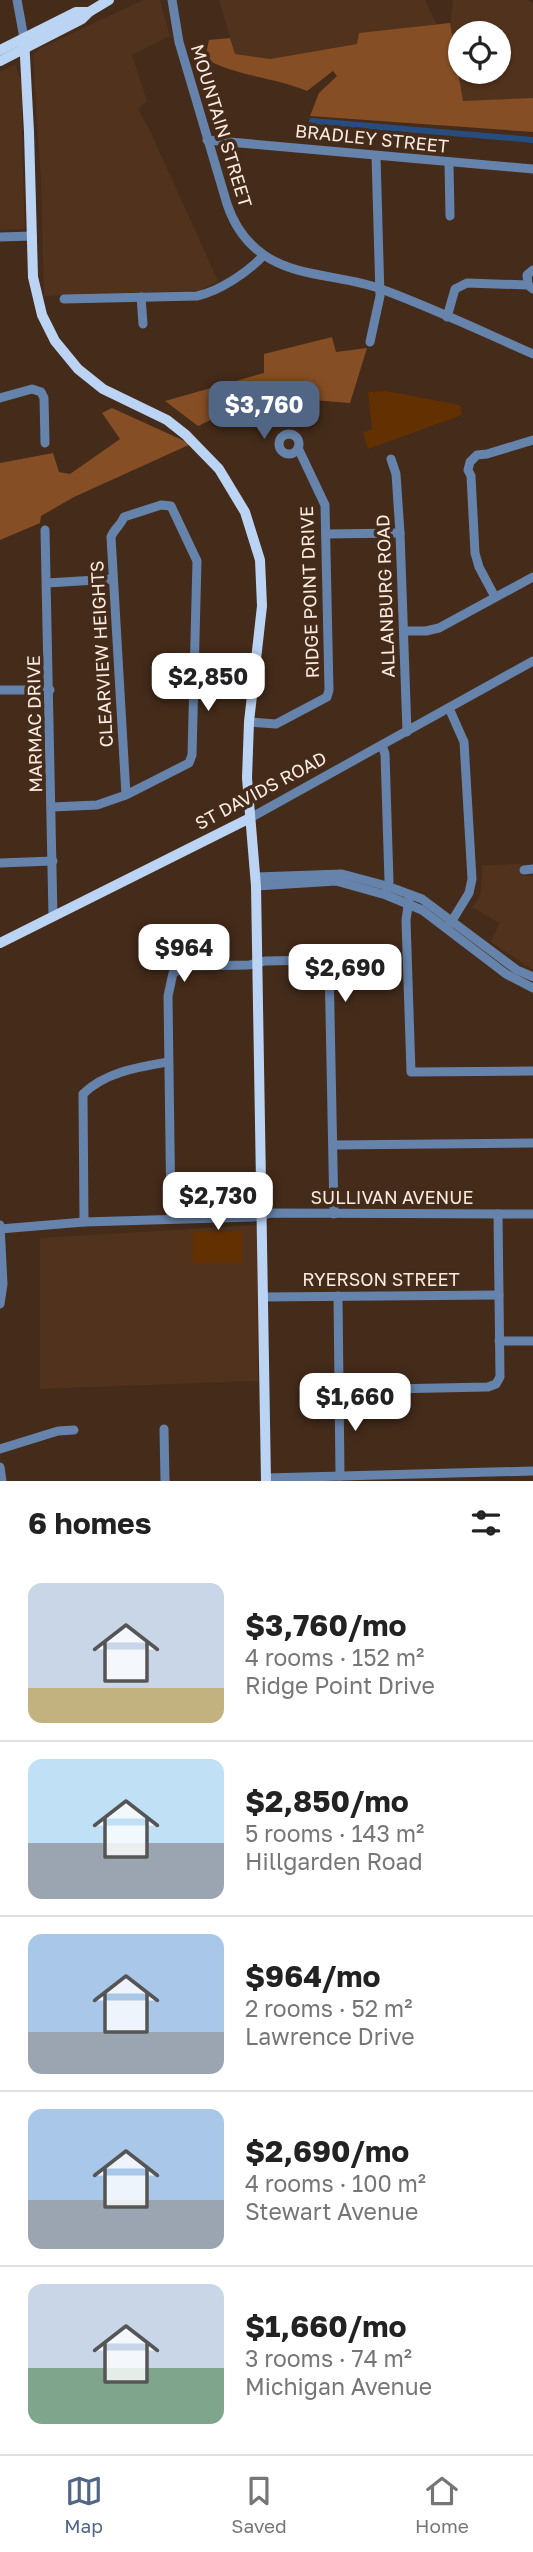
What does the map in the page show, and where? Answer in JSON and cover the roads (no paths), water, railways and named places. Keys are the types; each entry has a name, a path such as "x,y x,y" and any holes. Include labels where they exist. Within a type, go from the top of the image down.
{"main road":[{"path":"0,61 24,43 76,12 89,12 109,0"},
{"path":"0,50 24,43"},
{"path":"24,43 32,236 36,295 42,315 65,355 103,389 146,408 186,435 219,469 239,500 256,546 262,583 262,606 248,722 247,778 256,881 266,1480"},
{"name":"ST DAVIDS ROAD","path":"0,943 250,818"}],"street":[{"path":"17,0 24,43"},
{"name":"MOUNTAIN STREET","path":"172,0 179,42 233,223 248,241 264,255 295,268 379,288 533,354"},
{"name":"BRADLEY STREET","path":"207,140 533,169"},
{"path":"370,342 380,296 376,156"},
{"path":"449,163 450,216"},
{"path":"0,237 32,236"},
{"path":"64,299 208,294 256,264 264,255"},
{"path":"447,317 455,289 467,283 530,287 527,275 533,270"},
{"path":"141,297 143,324"},
{"path":"0,398 32,390 41,392 44,398 45,443"},
{"path":"495,597 479,567 475,553 471,476 468,470 470,462 477,455 533,440"},
{"name":"RIDGE POINT DRIVE","path":"248,722 276,724 327,697 329,690 324,502 298,448"},
{"name":"ALLANBURG ROAD","path":"391,459 396,474 400,533 407,732"},
{"name":"CLEARVIEW HEIGHTS","path":"125,795 111,537 124,517 161,505 171,506 197,561 195,657"},
{"name":"MARMAC DRIVE","path":"45,530 53,917"},
{"path":"326,534 400,533"},
{"path":"404,631 439,628 533,577"},
{"path":"47,583 113,579"},
{"path":"52,807 97,805 125,795 189,763 192,755 195,657 255,664"},
{"name":"ST DAVIDS ROAD","path":"250,818 532,663"},
{"path":"0,690 50,690"},
{"path":"449,708 464,742 472,878 469,893 449,925"},
{"path":"382,745 385,754 387,890"},
{"path":"0,863 53,861"},
{"path":"256,881 339,881 387,890 409,899 517,970 533,977"},
{"path":"409,899 411,1072 533,1071"},
{"path":"449,925 506,974 533,988"},
{"path":"171,1218 168,996 173,973 189,966 318,960 329,963 334,1214"},
{"path":"84,1222 83,1094 89,1088 130,1068 168,1062"},
{"path":"334,1145 533,1143"},
{"name":"SULLIVAN AVENUE","path":"0,1227 262,1215 533,1213"},
{"path":"339,1390 488,1387 496,1384 500,1377 498,1214"},
{"path":"0,1227 3,1284 0,1304"},
{"name":"RYERSON STREET","path":"263,1297 499,1295"},
{"path":"338,1296 340,1476"},
{"path":"499,1341 533,1340"},
{"path":"164,1429 165,1481"},
{"path":"0,1449 58,1431 75,1430"},
{"path":"0,1467 2,1481"},
{"path":"266,1480 340,1476 439,1477 533,1471"}],"waterway":[{"path":"312,121 533,140"}]}
